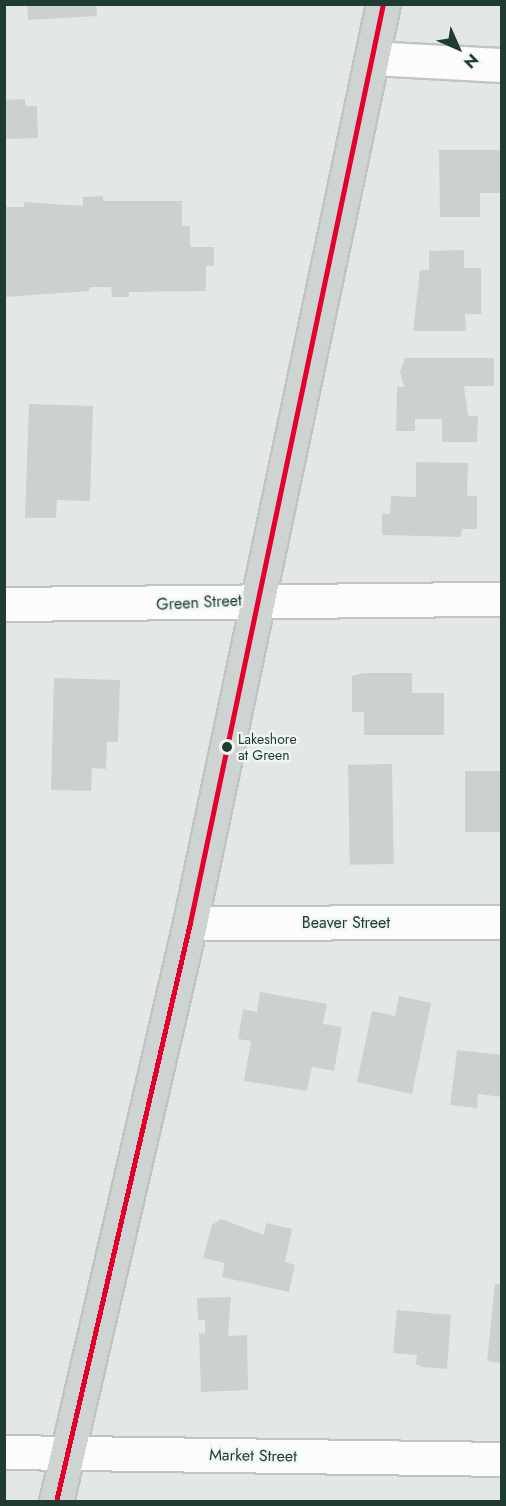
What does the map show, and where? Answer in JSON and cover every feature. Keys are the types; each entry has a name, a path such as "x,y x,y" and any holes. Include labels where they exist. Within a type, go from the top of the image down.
{"main road":[{"path":"56,1502 190,923 253,600 383,4"}],"street":[{"path":"372,58 501,65"},
{"name":"Green Street","path":"4,604 203,606 253,600 501,599"},
{"name":"Beaver Street","path":"190,923 501,922"},
{"name":"Market Street","path":"4,1452 501,1459"}],"building":[{"path":"27,4 96,4 97,16 28,20"},
{"path":"25,99 25,106 37,106 38,138 5,139 5,100"},
{"path":"439,150 502,150 502,193 480,193 480,217 440,217"},
{"path":"103,196 103,201 182,201 182,226 190,226 190,247 214,247 214,266 206,266 206,291 129,292 129,297 112,297 111,287 90,287 89,291 4,297 4,207 24,207 24,202 83,206 83,197"},
{"path":"464,250 464,268 481,268 481,314 465,314 466,331 413,331 420,270 429,270 429,251"},
{"path":"405,358 494,358 494,386 464,386 468,416 478,416 477,442 442,442 442,419 415,419 415,431 396,431 397,387 404,387 400,371"},
{"path":"29,404 93,406 90,501 57,500 56,518 25,518"},
{"path":"416,462 468,463 467,496 477,496 477,529 462,529 461,537 382,535 382,513 390,514 391,496 416,497"},
{"path":"363,673 412,673 412,693 444,693 444,735 364,735 364,712 352,712 352,676"},
{"path":"54,678 120,680 118,742 107,742 106,769 92,768 91,791 51,790"},
{"path":"392,764 394,864 350,865 348,765"},
{"path":"465,771 502,771 502,832 465,832"},
{"path":"260,992 327,1004 323,1024 342,1027 334,1071 312,1067 307,1091 244,1081 251,1041 238,1039 243,1009 257,1012"},
{"path":"399,996 431,1003 412,1094 357,1082 372,1011 395,1016"},
{"path":"457,1050 502,1055 502,1097 478,1094 477,1108 450,1105"},
{"path":"221,1219 264,1235 266,1223 292,1229 285,1262 295,1265 289,1292 222,1277 225,1263 203,1258 212,1225"},
{"path":"495,1284 502,1285 502,1363 487,1361"},
{"path":"231,1297 228,1336 247,1335 248,1390 201,1392 199,1333 205,1334 205,1320 198,1320 197,1298"},
{"path":"397,1310 451,1315 447,1369 423,1367 416,1364 417,1355 393,1353"}],"transit line":[{"path":"56,1502 190,923 383,4"}],"place":[{"name":"Lakeshore at Green","path":"227,747"}]}
